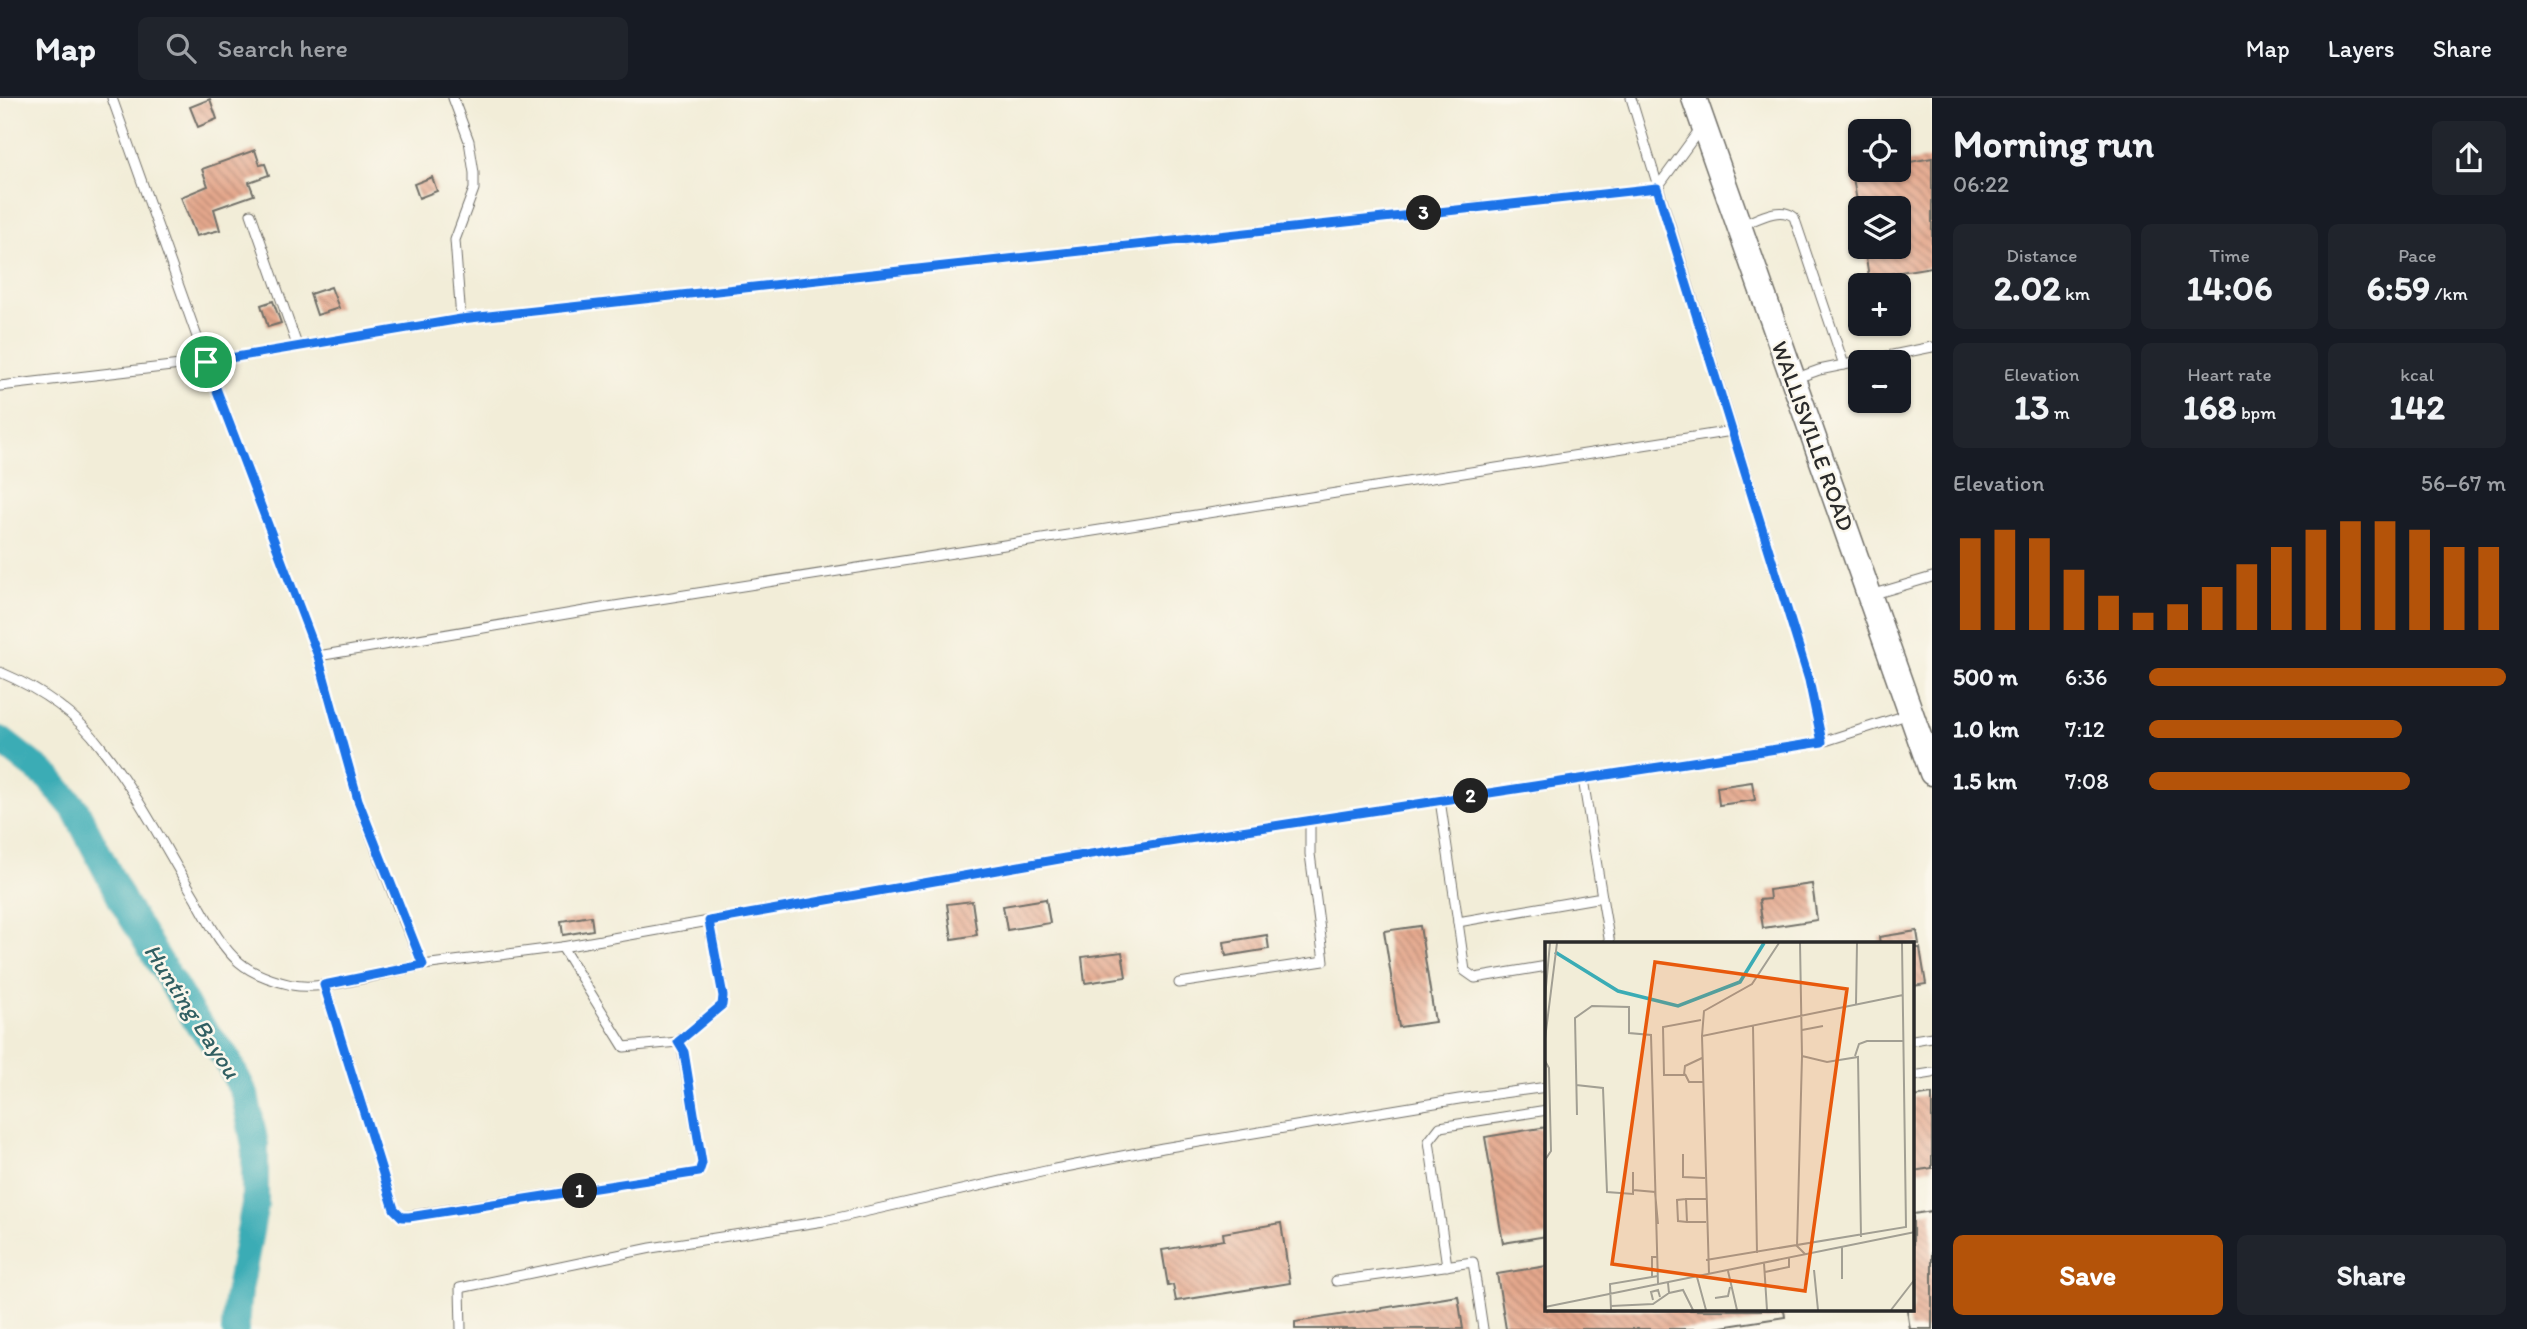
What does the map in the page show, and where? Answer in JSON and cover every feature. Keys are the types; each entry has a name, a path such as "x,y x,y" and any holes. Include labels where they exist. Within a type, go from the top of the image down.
{"main road":[{"name":"WALLISVILLE ROAD","path":"1694,98 1932,773"}],"lane":[{"path":"113,98 206,362 318,656 358,800 423,965"},
{"path":"453,98 469,141 474,173 474,189 455,240 461,319"},
{"path":"1631,98 1809,680 1822,742"},
{"path":"0,386 206,362 461,319 1657,188 1703,125"},
{"path":"1739,226 1779,211 1787,211 1794,217 1844,365"},
{"path":"251,214 297,345"},
{"path":"1793,380 1819,370 1932,347"},
{"path":"318,656 602,608 1732,431"},
{"path":"1870,595 1932,577"},
{"path":"0,672 25,682 52,699 79,722 100,746 122,775 218,936 239,962 261,976 294,986 324,985 423,965 562,947 1065,858 1822,742 1911,713"},
{"path":"1583,779 1611,942"},
{"path":"1440,800 1465,971 1475,978 1545,966"},
{"path":"1179,983 1324,961 1311,854 1310,820"},
{"path":"1458,922 1602,897"},
{"path":"562,947 624,1047 678,1042 722,1005 723,996 709,921"},
{"path":"324,985 394,1209 402,1217 699,1172 702,1163 684,1052 678,1042"},
{"path":"1914,1040 1932,1037"},
{"path":"1914,1076 1932,1073"},
{"path":"461,1329 460,1288 651,1248 824,1221 1050,1170 1163,1148 1545,1087"},
{"path":"1447,1266 1429,1141 1440,1127 1545,1110"},
{"path":"1336,1281 1473,1262 1483,1329"}],"building":[{"path":"210,99 217,119 198,127 190,107"},
{"path":"255,150 260,165 265,164 269,175 249,182 254,195 214,209 220,230 196,236 181,197 208,186 202,169"},
{"path":"1932,158 1932,267 1894,273 1868,273 1866,259 1911,259 1911,196 1856,196 1854,182 1911,182 1911,162"},
{"path":"432,177 437,191 419,198 414,184"},
{"path":"331,287 339,308 317,315 310,294"},
{"path":"273,301 281,323 268,327 261,305"},
{"path":"1752,782 1755,800 1719,805 1717,787"},
{"path":"1812,884 1817,920 1763,928 1759,900 1770,899 1769,890"},
{"path":"1046,899 1050,923 1007,930 1003,906"},
{"path":"972,901 977,935 952,939 947,904"},
{"path":"591,916 593,930 563,935 561,921"},
{"path":"1420,926 1435,1022 1399,1027 1384,931"},
{"path":"1917,931 1919,944 1880,942 1879,937"},
{"path":"1267,935 1269,949 1226,956 1224,942"},
{"path":"1914,948 1920,948 1926,984 1914,986"},
{"path":"1122,952 1126,977 1085,983 1082,957"},
{"path":"1932,1094 1932,1168 1914,1171 1914,1097"},
{"path":"1545,1127 1545,1236 1503,1243 1485,1137"},
{"path":"1932,1211 1932,1329 1910,1329 1907,1312 1914,1312 1914,1214"},
{"path":"1281,1223 1290,1283 1176,1301 1173,1285 1168,1286 1162,1250 1224,1240 1223,1233"},
{"path":"1545,1266 1545,1312 1784,1312 1785,1317 1708,1329 1506,1329 1497,1274"},
{"path":"1458,1296 1463,1329 1295,1329 1295,1322"}],"waterway":[{"name":"Hunting Bayou","path":"0,740 49,778 75,809 124,904 193,1017 226,1057 245,1095 255,1145 255,1204 237,1301 235,1329"}],"route":[{"path":"1657,188 1809,680 1822,742 1065,858 709,921 723,996 722,1005 678,1042 684,1052 702,1163 699,1172 402,1217 394,1209 324,985 423,965 399,910 358,800 318,656 206,362 461,319 1657,188"}]}
